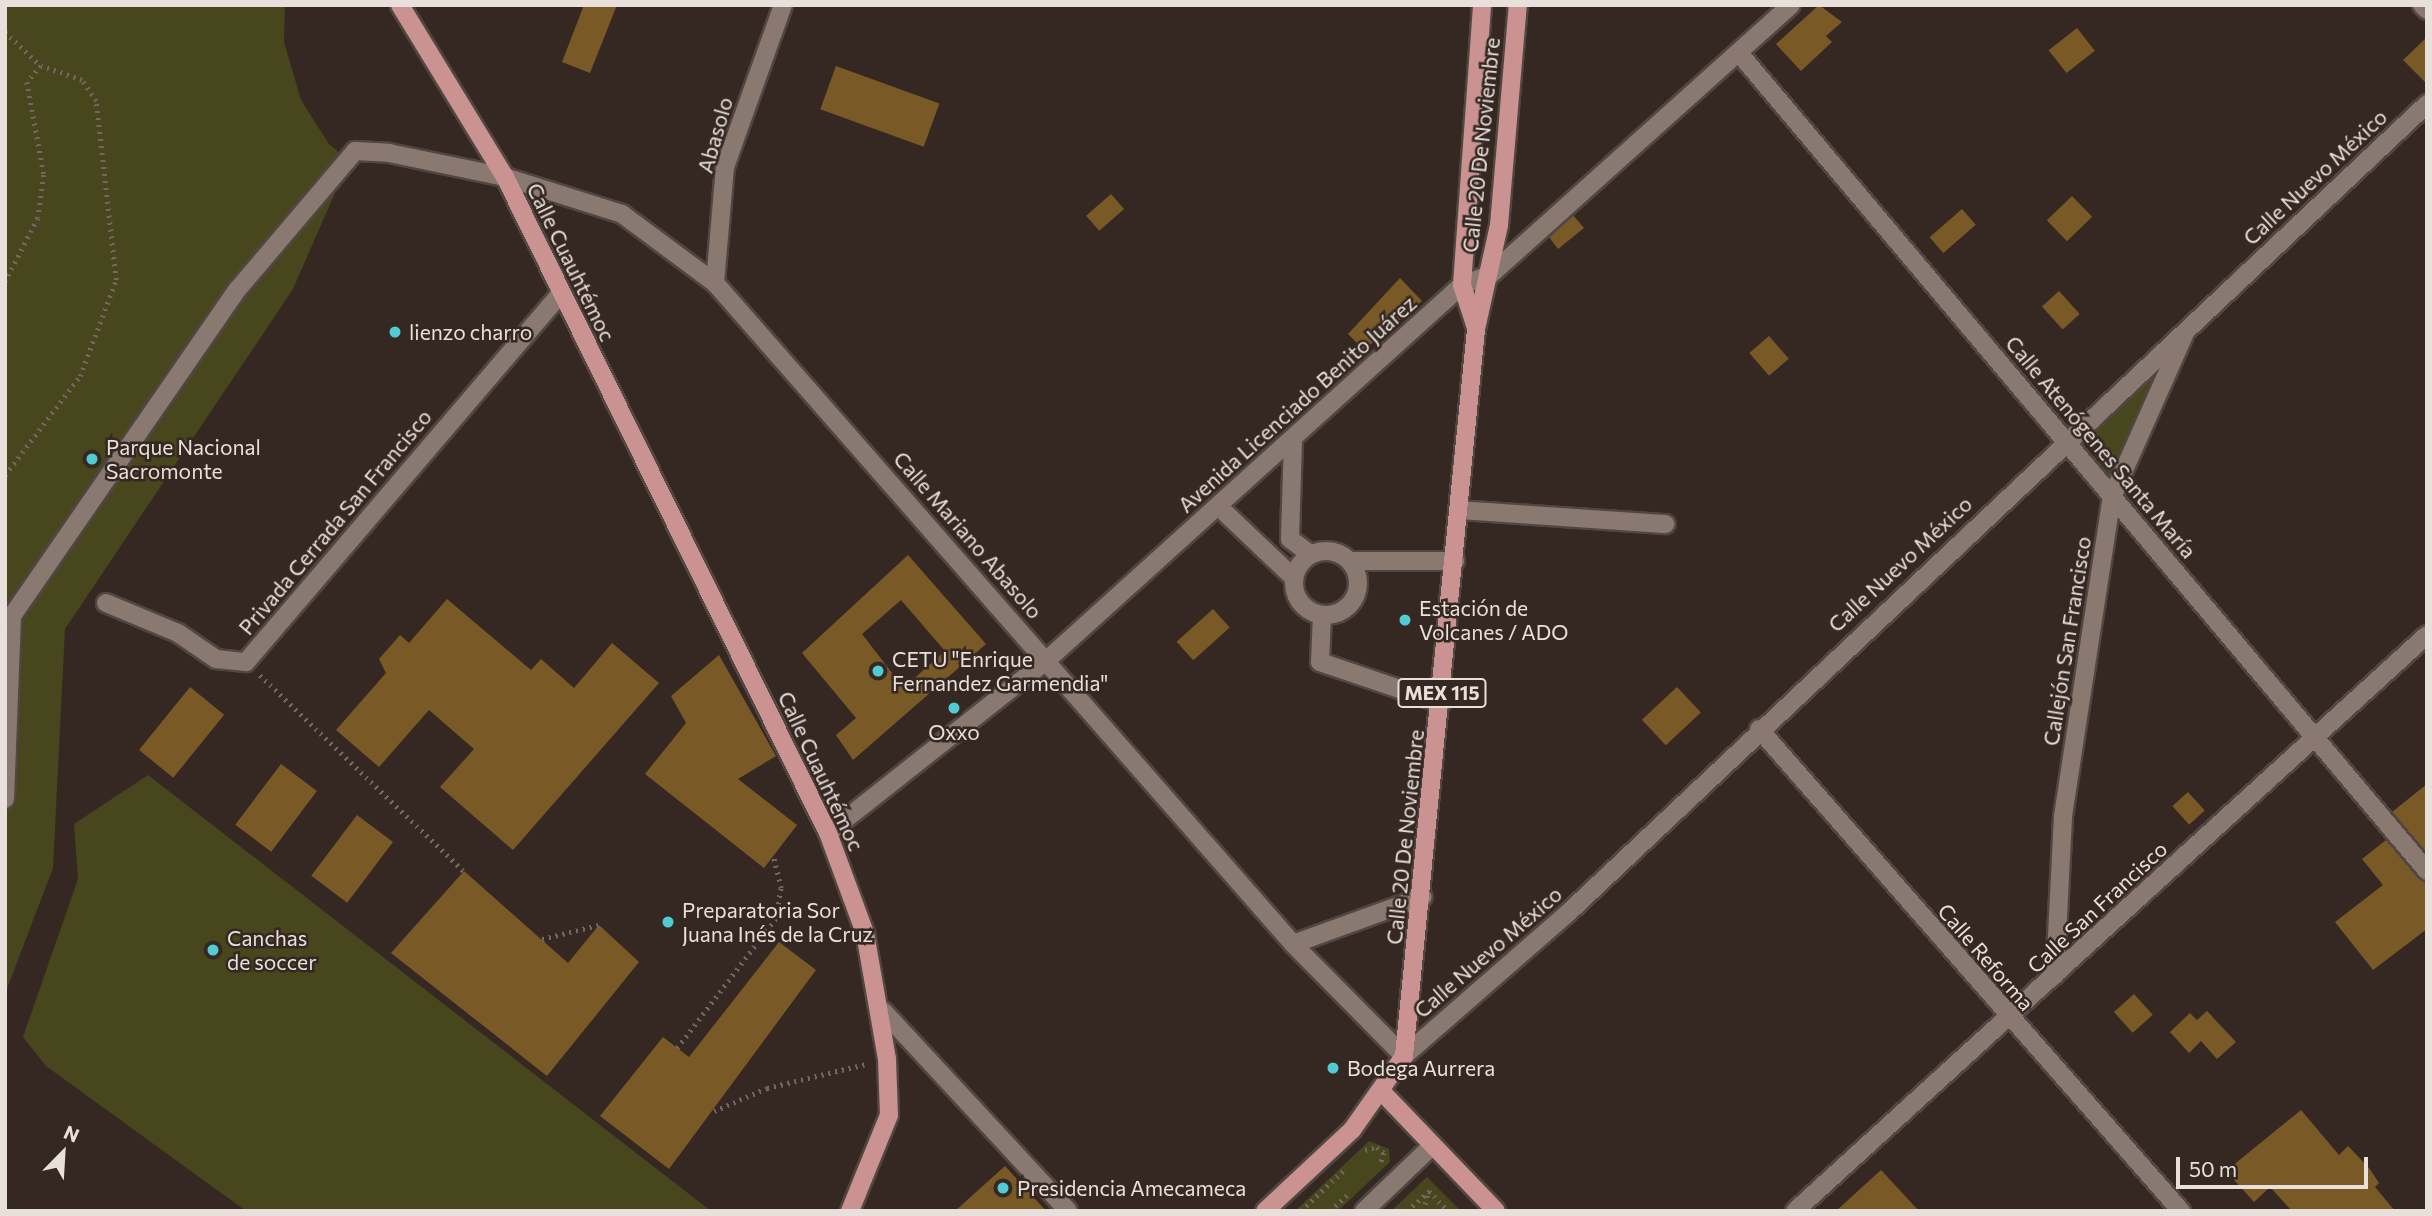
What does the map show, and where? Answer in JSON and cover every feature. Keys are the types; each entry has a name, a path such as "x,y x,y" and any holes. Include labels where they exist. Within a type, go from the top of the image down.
{"main road":[{"path":"400,5 505,177"},
{"name":"Calle 20 De Noviembre","path":"1476,329 1462,285 1482,5"},
{"name":"Calle 20 De Noviembre","path":"1383,1093 1404,1056 1423,897 1476,329 1490,275 1518,5"},
{"name":"Calle Cuauhtémoc","path":"505,177 560,294 828,833 865,933 883,1011 889,1115 850,1211"},
{"path":"1383,1093 1496,1211"},
{"name":"MEX 115","path":"1265,1211 1383,1093"}],"street":[{"name":"Abasolo","path":"715,283 725,167 783,5"},
{"name":"Avenida Licenciado Benito Juárez","path":"828,833 1047,660 1293,441 1462,285 1490,275 1791,5"},
{"path":"2422,5 2427,10"},
{"name":"Calle Atenógenes Santa María","path":"1740,53 2427,871"},
{"name":"Calle Nuevo México","path":"1404,1056 1569,912 2064,440 2427,104"},
{"name":"Calle Cuauhtémoc","path":"5,799 12,616 238,289 355,151 505,177"},
{"name":"Calle Mariano Abasolo","path":"505,177 622,214 715,283 1293,944 1404,1056"},
{"name":"Privada Cerrada San Francisco","path":"106,603 178,633 216,659 246,662 560,294"},
{"name":"Callejón San Francisco","path":"2055,975 2063,816 2112,496 2187,329"},
{"path":"1293,441 1290,538 1310,554 1331,551 1351,561 1455,561"},
{"path":"1218,506 1294,578 1297,598 1322,615 1344,610 1358,593 1351,561"},
{"path":"1459,510 1666,523"},
{"path":"1294,578 1310,554"},
{"path":"1322,615 1320,662 1441,704"},
{"name":"Calle San Francisco","path":"1795,1211 2010,1020 2055,975 2427,635"},
{"name":"Calle Reforma","path":"1759,729 2010,1020 2181,1211"},
{"path":"1293,944 1423,897"},
{"path":"883,1011 1068,1211"},
{"path":"1364,1211 1433,1145"}],"path":[{"path":"5,32 41,66 82,80 96,101 117,280 80,376 5,475"},
{"path":"5,282 38,218 44,175 27,82 41,66"},
{"path":"246,662 464,872"},
{"path":"677,1048 770,930 781,888 773,856"},
{"path":"542,939 599,925"},
{"path":"714,1111 767,1088 887,1059"},
{"path":"1301,1211 1368,1147 1384,1153 1374,1169"},
{"path":"1330,1211 1357,1186"},
{"path":"1407,1211 1429,1191"},
{"path":"1423,1211 1429,1191"},
{"path":"1429,1191 1448,1211"},
{"path":"1307,1205 1313,1211"}],"shaded area":[{"name":"Parque Nacional Sacromonte","path":"5,5 285,5 284,42 301,100 329,144 349,161 293,289 65,629 53,868 5,994"},
{"path":"2175,342 2113,480 2080,435"},
{"name":"Canchas de soccer","path":"148,775 711,1211 246,1211 46,1066 23,1037 78,879 74,824"},
{"path":"1369,1141 1389,1149 1390,1162 1338,1211 1295,1211"},
{"path":"1427,1177 1461,1211 1391,1211"}],"building":[{"path":"584,5 617,5 590,73 562,62"},
{"path":"1819,5 1842,22 1826,36 1832,42 1801,71 1776,44"},
{"path":"2077,28 2095,51 2066,73 2049,50"},
{"path":"2427,37 2427,84 2403,60"},
{"path":"836,66 939,104 924,147 820,109"},
{"path":"1111,194 1124,209 1099,231 1086,216"},
{"path":"2072,196 2092,217 2067,241 2047,220"},
{"path":"1962,209 1976,225 1943,253 1930,237"},
{"path":"1573,215 1584,228 1558,249 1549,237"},
{"path":"1400,278 1422,301 1364,350 1348,334"},
{"path":"2059,291 2080,314 2063,329 2042,306"},
{"path":"1769,336 1789,359 1769,376 1749,353"},
{"name":"CETU \"Enrique Fernandez Garmendia\"","path":"908,555 986,644 853,760 836,735 856,718 802,653","holes":["901,600 945,651 909,683 899,682 862,634"]},
{"path":"447,599 531,670 541,659 574,688 612,643 659,683 513,850 440,787 474,749 429,710 379,767 336,730 386,673 379,659 400,635 409,643"},
{"path":"1213,609 1230,628 1193,660 1177,642"},
{"path":"719,655 776,756 738,779 797,825 764,868 645,774 686,723 671,696"},
{"path":"190,687 224,715 173,778 139,750"},
{"path":"1677,687 1701,713 1666,745 1642,720"},
{"path":"281,764 317,791 271,852 235,825"},
{"path":"2427,784 2427,853 2392,812"},
{"path":"2188,792 2205,811 2189,825 2172,806"},
{"path":"357,815 393,842 347,903 311,876"},
{"path":"2386,840 2427,882 2427,929 2373,970 2335,922 2383,885 2362,859"},
{"path":"464,871 568,963 599,925 639,962 547,1076 391,953"},
{"path":"779,942 816,970 669,1169 600,1116 663,1037 689,1057"},
{"path":"2134,994 2153,1015 2133,1033 2114,1012"},
{"path":"2207,1011 2236,1042 2217,1059 2201,1041 2189,1053 2170,1032 2190,1013 2197,1020"},
{"path":"2301,1110 2339,1155 2348,1146 2369,1168 2379,1183 2375,1187 2395,1211 2292,1211 2270,1187 2254,1202 2226,1171"},
{"name":"Presidencia Amecameca","path":"1005,1166 1046,1211 955,1211"},
{"path":"1881,1170 1919,1211 1836,1211"}],"place":[{"name":"lienzo charro","path":"395,332"},
{"name":"Parque Nacional Sacromonte","path":"92,459"},
{"name":"Estación de Volcanes / ADO","path":"1405,620"},
{"name":"CETU \"Enrique Fernandez Garmendia\"","path":"878,671"},
{"name":"Oxxo","path":"954,708"},
{"name":"Preparatoria Sor Juana Inés de la Cruz","path":"668,922"},
{"name":"Canchas de soccer","path":"213,950"},
{"name":"Bodega Aurrera","path":"1333,1068"},
{"name":"Presidencia Amecameca","path":"1003,1188"}]}
